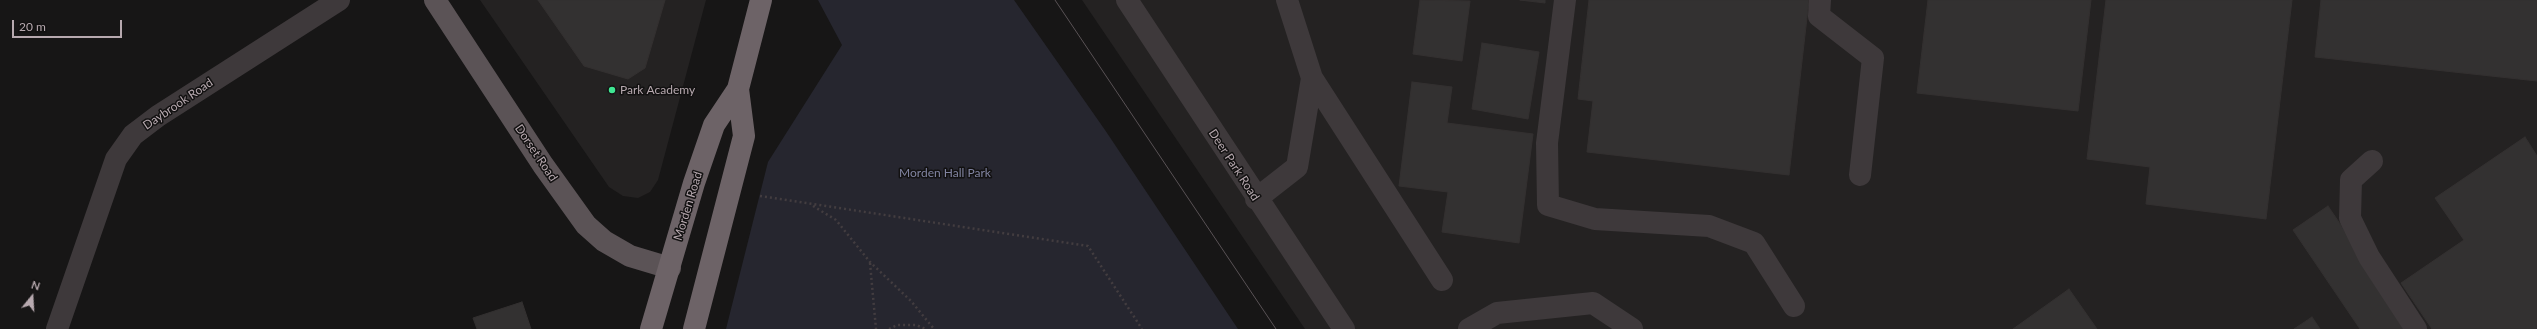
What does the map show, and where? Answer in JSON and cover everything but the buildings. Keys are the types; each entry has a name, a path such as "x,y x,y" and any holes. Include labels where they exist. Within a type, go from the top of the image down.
{"highway":[{"name":"Morden Road","path":"651,329 694,183 714,125 738,89 761,0"},
{"name":"Morden Road","path":"694,329 744,136 738,89"}],"main road":[{"name":"Dorset Road","path":"435,0 544,165 586,225 604,241 630,256 670,268"}],"street":[{"name":"Daybrook Road","path":"57,329 110,174 116,159 134,135 158,116 340,0"},
{"name":"Deer Park Road","path":"1127,0 1256,199 1344,329"},
{"path":"1287,0 1312,78 1442,280"},
{"path":"1566,0 1547,143 1548,205 1596,219 1709,226 1754,243 1794,306"},
{"path":"1820,0 1819,16 1873,58 1860,175"},
{"path":"1256,199 1297,166 1312,78"},
{"path":"2372,161 2351,180 2350,218 2369,257 2416,329"},
{"path":"1469,329 1497,312 1593,303 1632,329"}],"path":[{"path":"731,189 812,205 1088,246 1142,329"},
{"path":"812,205 836,220 870,262 911,301 934,329"},
{"path":"870,262 876,329"},
{"path":"889,329 897,325 916,325 926,329"}],"shaded area":[{"name":"Park Academy","path":"480,0 706,0 658,180 650,192 638,198 623,196 609,187"},
{"path":"1082,0 2537,0 2537,329 1305,329"}],"green space":[{"name":"Morden Hall Park","path":"818,0 1014,0 1105,130 1238,329 726,329 768,162 842,45"}],"tram line":[{"path":"1055,0 1276,329"}],"place":[{"name":"Park Academy","path":"612,90"}]}
